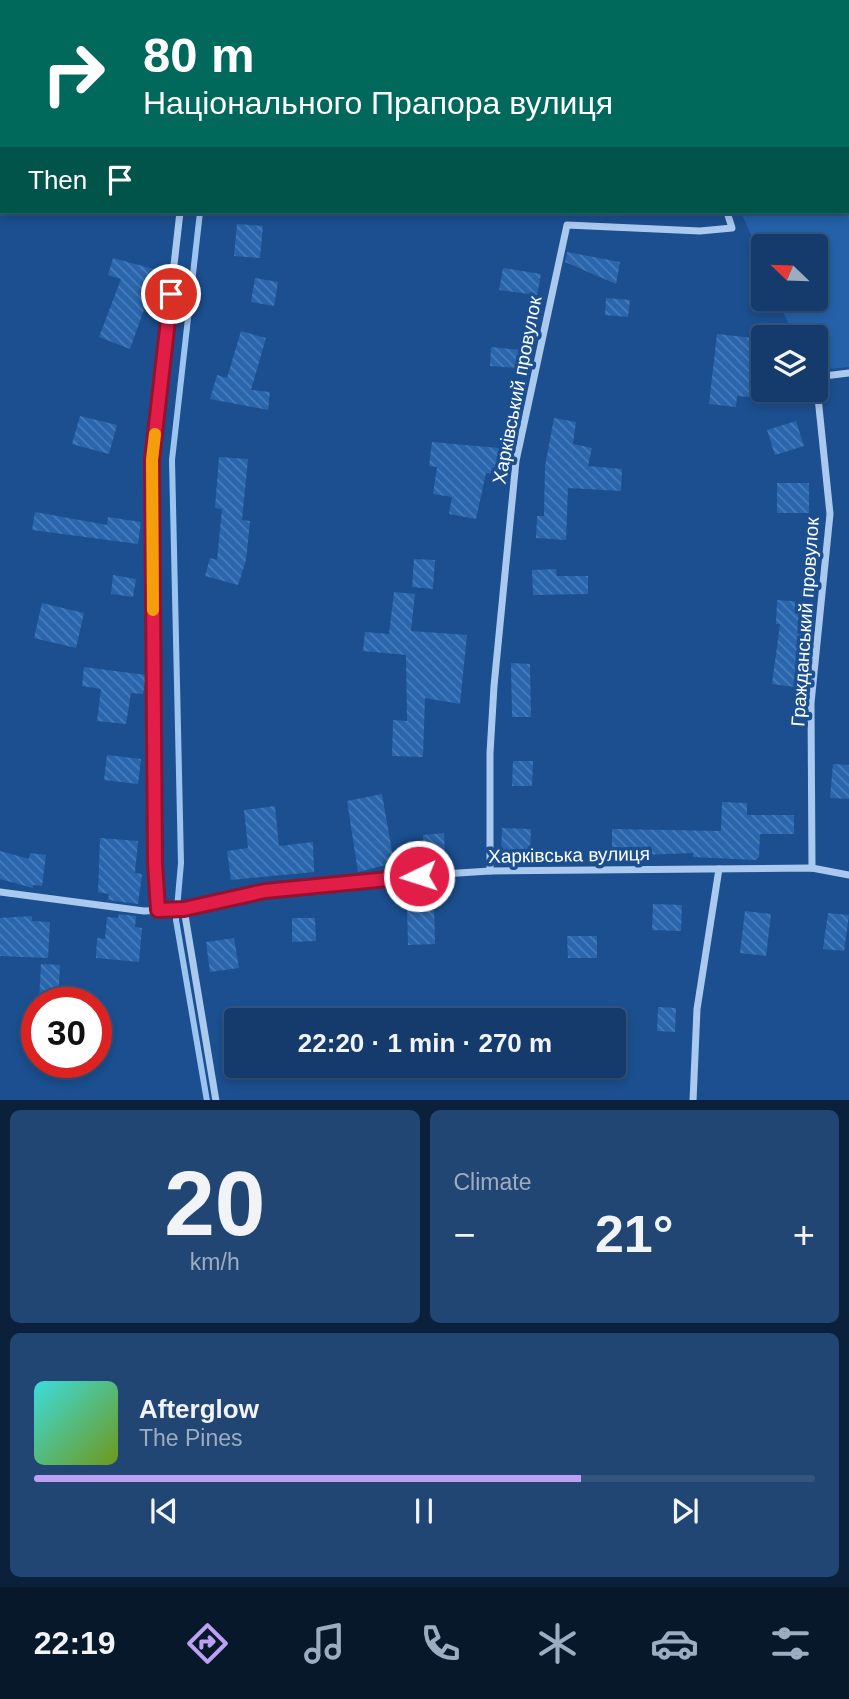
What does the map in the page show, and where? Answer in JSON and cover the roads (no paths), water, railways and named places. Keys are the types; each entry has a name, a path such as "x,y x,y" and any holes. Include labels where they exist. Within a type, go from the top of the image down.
{"street":[{"path":"158,910 155,863 152,460 180,214"},
{"name":"Харківський провулок","path":"490,871 494,699 516,461 567,225 700,231 732,228 728,214"},
{"path":"828,376 849,373"},
{"name":"Гражданський провулок","path":"812,868 811,703 830,514 818,402"},
{"name":"Харківська вулиця","path":"0,892 158,910 184,909 265,891 396,877 490,871 812,868 849,875"},
{"path":"693,1100 697,1009 719,869"},
{"path":"184,909 216,1100"}],"waterway":[{"path":"200,214 172,460 181,863 176,920 207,1100"}]}
